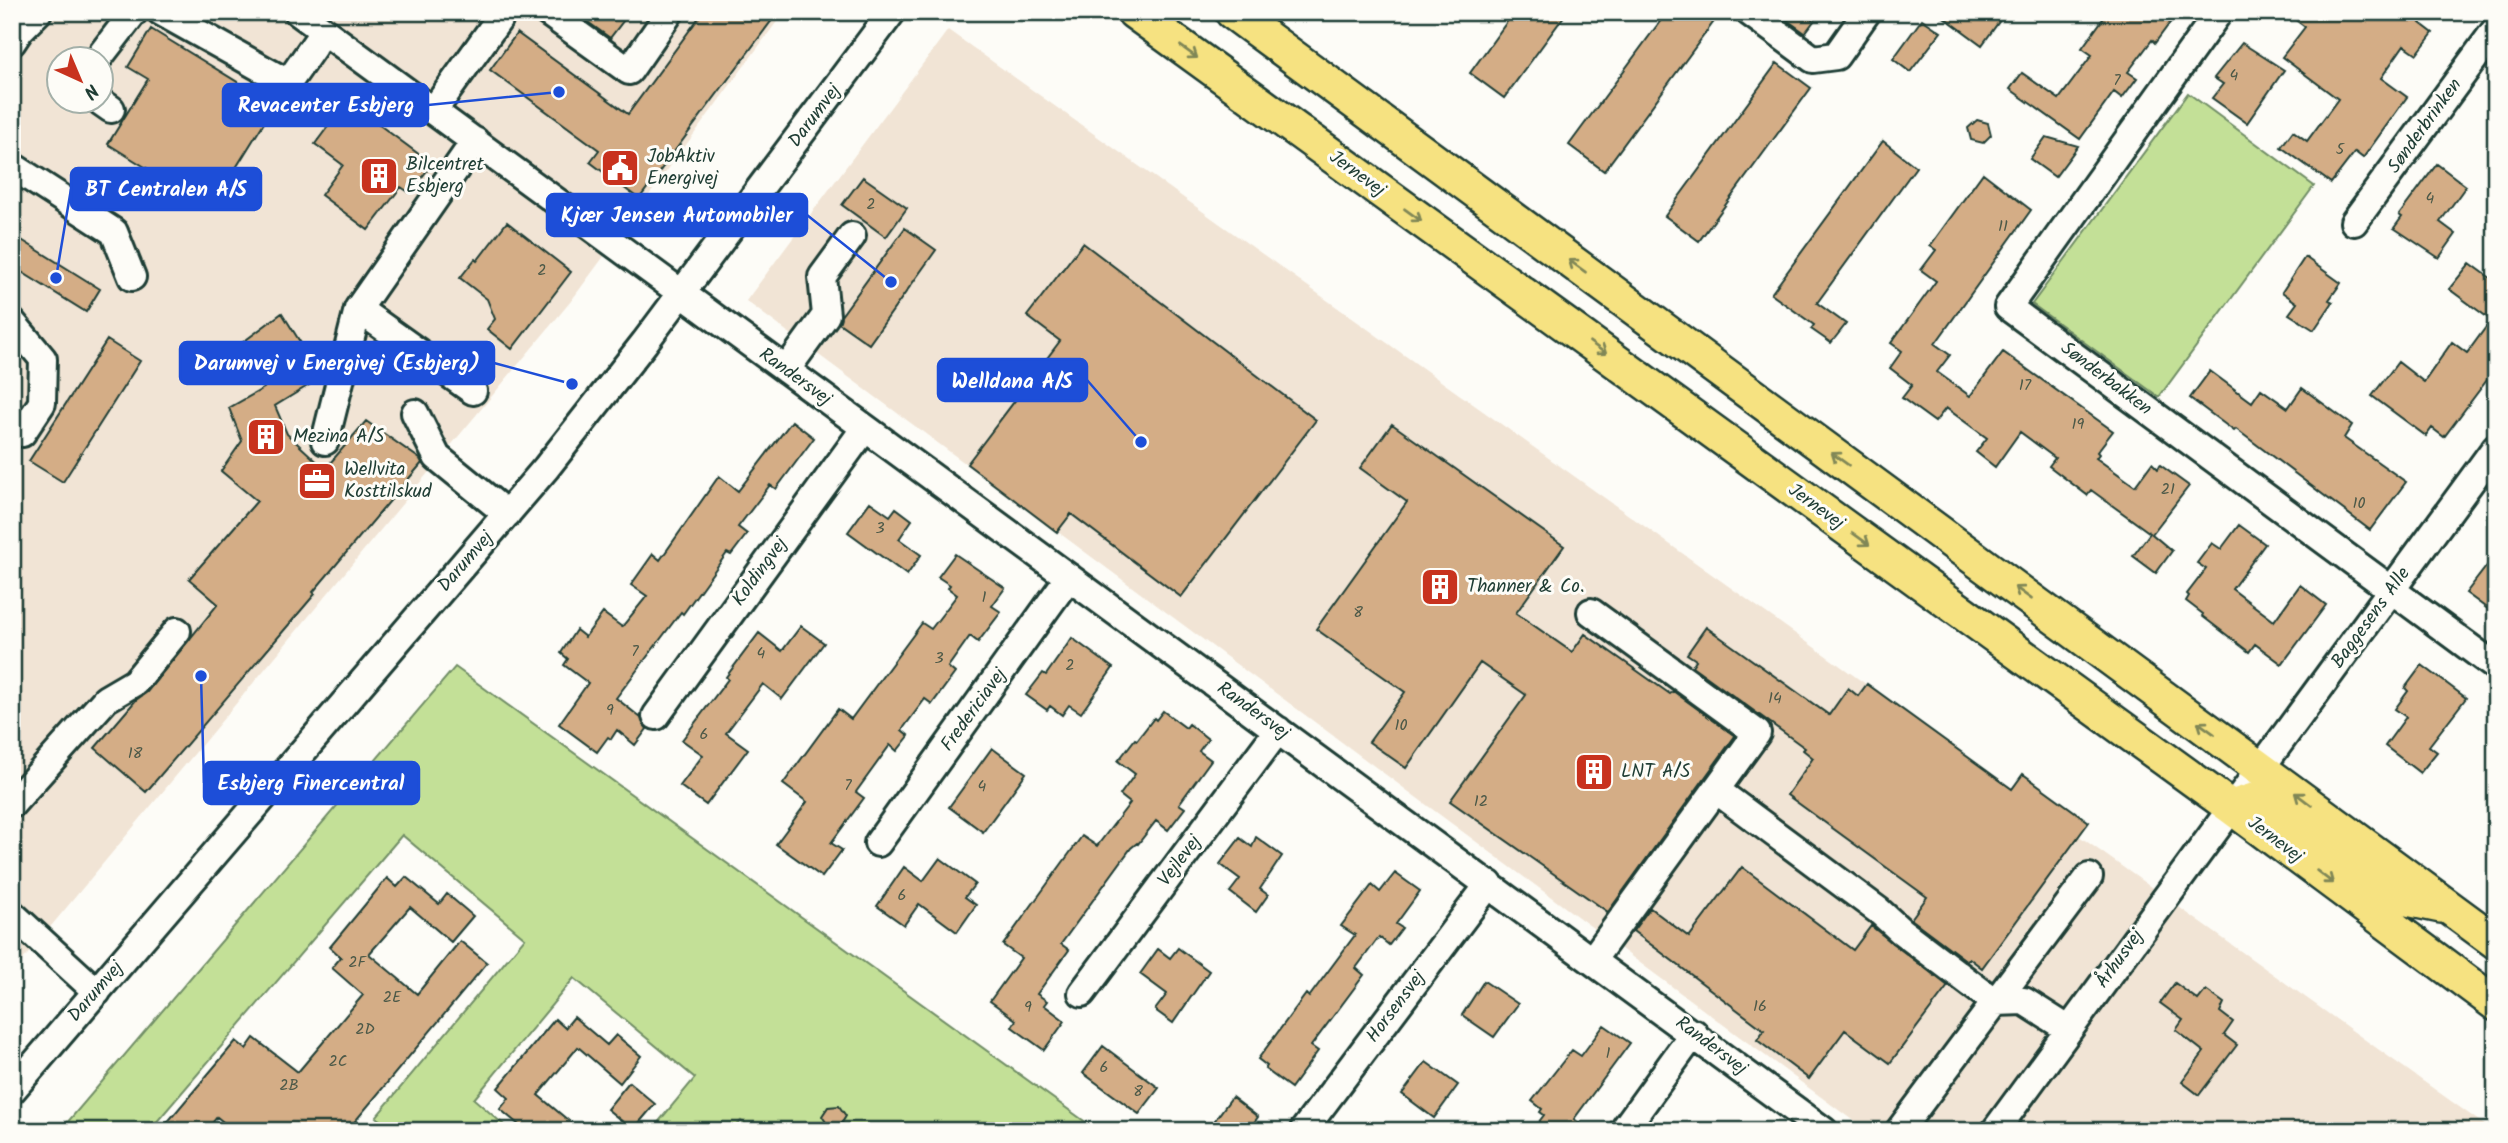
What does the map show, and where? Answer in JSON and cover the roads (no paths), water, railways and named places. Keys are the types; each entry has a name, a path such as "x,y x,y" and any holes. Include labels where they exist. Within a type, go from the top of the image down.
{"main road":[{"name":"Jernevej","path":"1134,12 2061,684 2246,788 2450,908 2496,942"},
{"name":"Jernevej","path":"1232,12 2246,788 2496,1004"},
{"path":"2061,684 2095,685 2222,777 2263,797 2393,896 2450,908"}],"street":[{"path":"108,46 134,12"},
{"path":"161,12 288,83 324,31"},
{"name":"Randersvej","path":"298,12 1824,1131"},
{"path":"434,110 503,12"},
{"path":"547,12 629,71 670,12"},
{"name":"Darumvej","path":"12,1090 561,449 892,12"},
{"path":"1749,12 1813,59 1836,56 1867,12"},
{"name":"Sønderbakken","path":"2219,12 2008,307 2496,667"},
{"name":"Sønderbrinken","path":"2354,222 2496,29"},
{"path":"325,441 358,309 475,141"},
{"path":"12,166 114,232 132,277"},
{"path":"786,370 826,315 822,277 852,236"},
{"path":"358,309 474,391"},
{"path":"12,322 43,359 42,403 22,433"},
{"path":"415,413 437,457 507,514"},
{"name":"Koldingvej","path":"656,716 865,428"},
{"name":"Baggesens Alle","path":"2246,788 2496,447"},
{"name":"Fredericiavej","path":"878,843 1069,577"},
{"path":"1591,612 1757,733 1593,960"},
{"path":"12,804 106,699 135,682 177,631"},
{"name":"Vejlevej","path":"1082,993 1278,730"},
{"name":"Århusvej","path":"1995,1131 2246,788"},
{"path":"1716,790 1879,911 1901,932 1995,1002 2024,1001 2068,1029"},
{"path":"1899,1131 2089,877"},
{"name":"Horsensvej","path":"1303,1131 1489,884"},
{"path":"12,914 97,992"},
{"path":"1623,1131 1694,1034"}],"place":[{"name":"Revacenter Esbjerg","path":"559,92"},
{"name":"JobAktiv Energivej","path":"620,168"},
{"name":"Bilcentret Esbjerg","path":"379,176"},
{"name":"BT Centralen A/S","path":"56,278"},
{"name":"Kjær Jensen Automobiler","path":"891,282"},
{"name":"Darumvej v Energivej (Esbjerg)","path":"572,384"},
{"name":"Mezina A/S","path":"266,437"},
{"name":"Welldana A/S","path":"1141,442"},
{"name":"Wellvita Kosttilskud","path":"317,481"},
{"name":"Thanner & Co.","path":"1440,587"},
{"name":"Esbjerg Finercentral","path":"201,676"},
{"name":"LNT A/S","path":"1594,772"}]}
